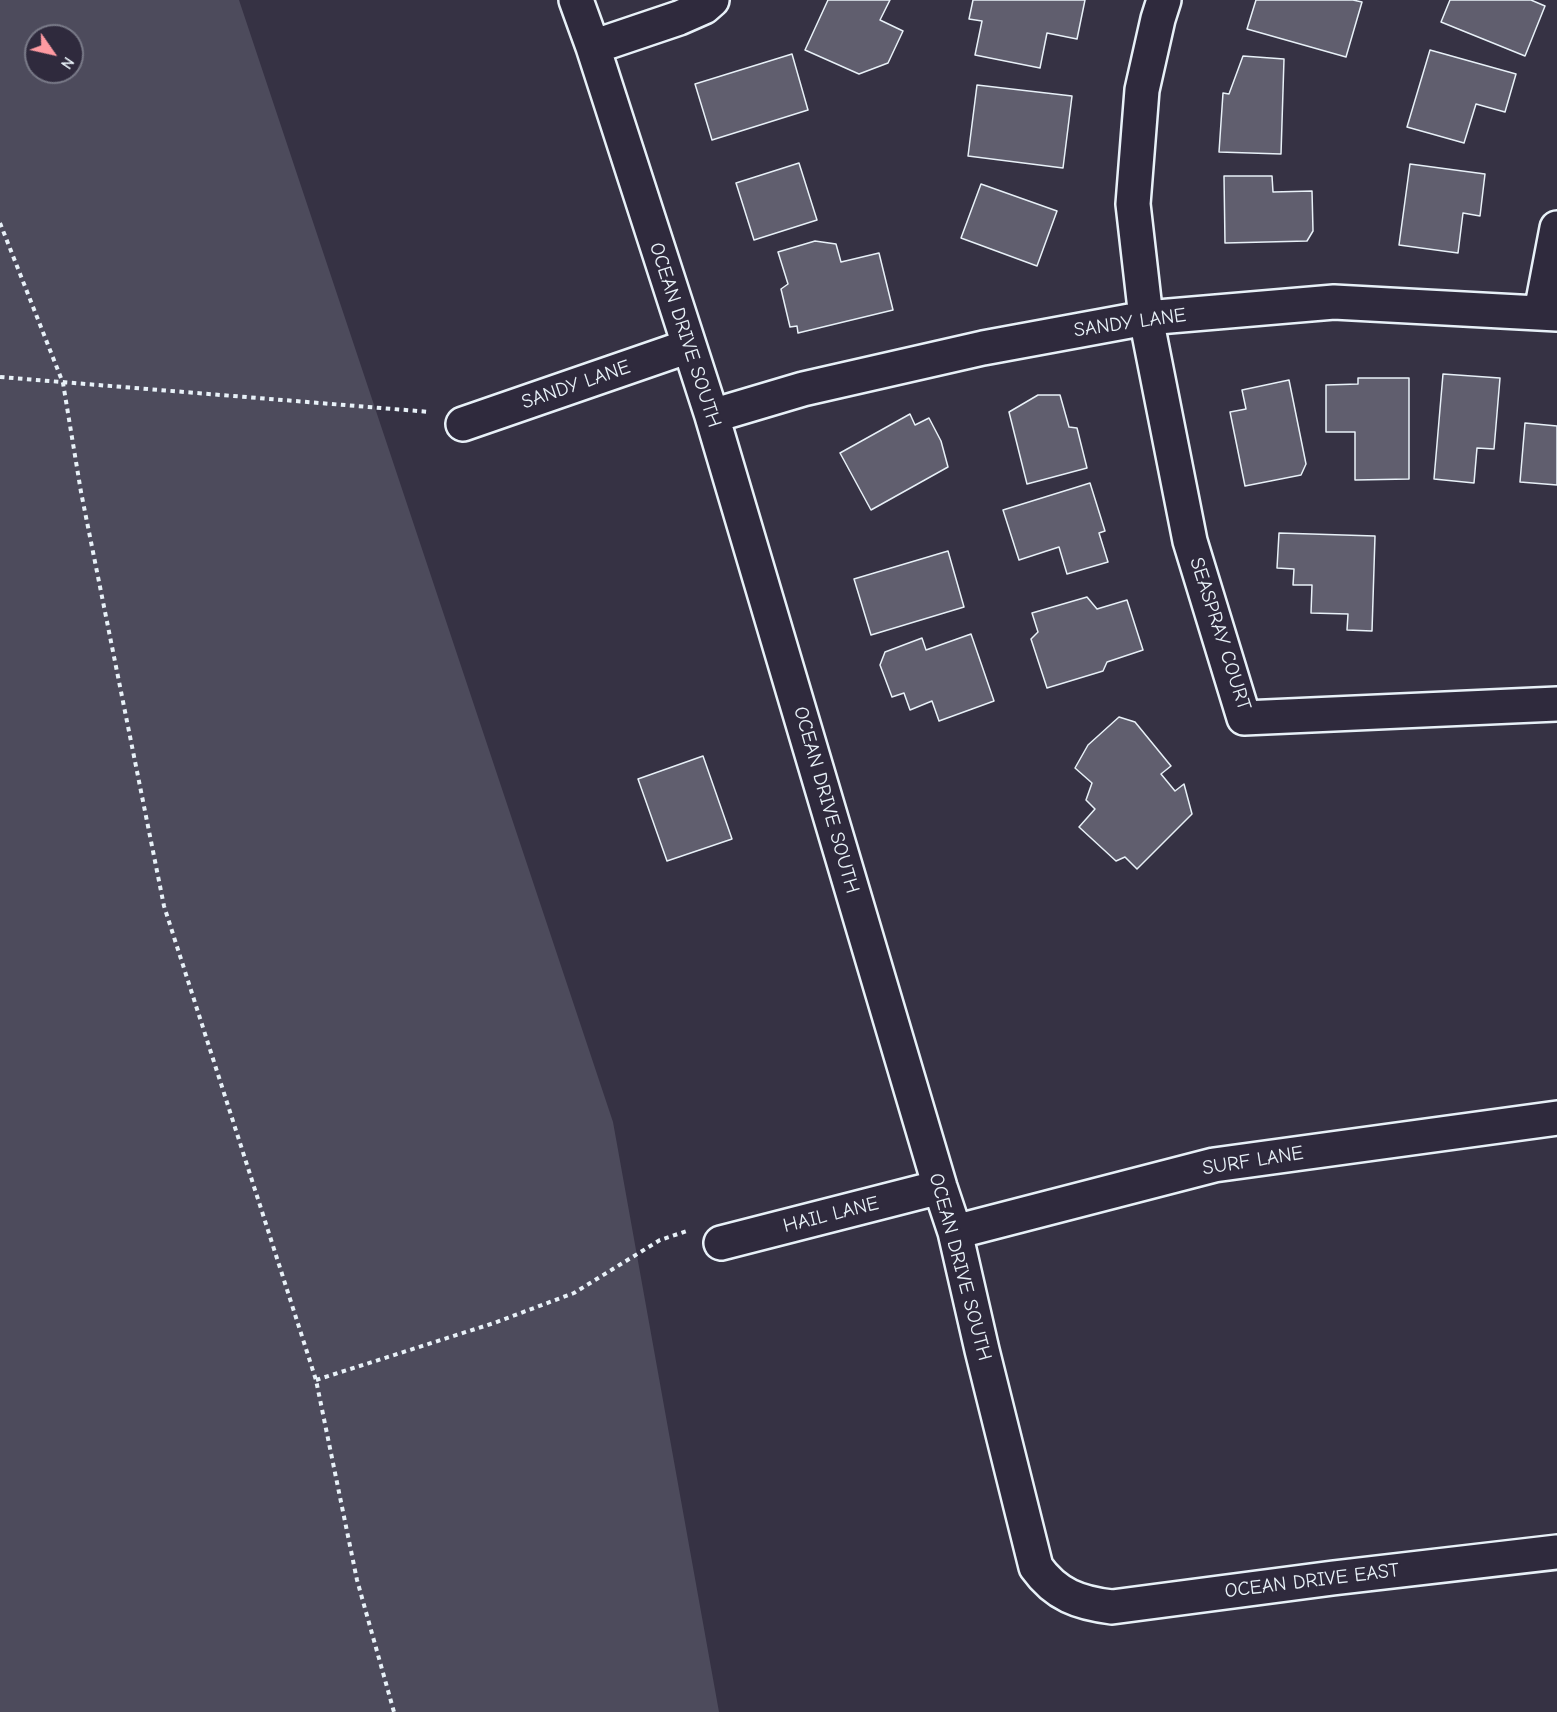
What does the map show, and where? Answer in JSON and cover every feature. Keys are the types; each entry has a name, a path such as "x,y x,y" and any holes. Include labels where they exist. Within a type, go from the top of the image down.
{"street":[{"name":"OCEAN DRIVE SOUTH","path":"576,0 712,416 955,1232 1036,1567 1045,1580 1068,1596"},
{"path":"593,47 680,18 704,7 712,0"},
{"path":"1146,318 1133,204 1142,90 1164,0"},
{"path":"1549,313 1557,228"},
{"name":"SANDY LANE","path":"712,416 802,389 972,350 1146,318 1334,302 1549,313"},
{"name":"SEASPRAY COURT","path":"1146,318 1190,541 1244,718 1557,704"},
{"name":"SANDY LANE","path":"463,424 688,346"},
{"name":"SURF LANE","path":"955,1232 1214,1166 1557,1118"},
{"name":"HAIL LANE","path":"721,1243 940,1187"},
{"name":"OCEAN DRIVE EAST","path":"1068,1596 1096,1605 1113,1607 1345,1576 1557,1552"}],"path":[{"path":"0,223 63,383 81,492 164,906 316,1380 357,1580 394,1712"},
{"path":"0,377 445,413 463,424"},
{"path":"316,1380 494,1323 574,1293 660,1240 703,1226 721,1243"}],"shaded area":[{"path":"0,0 239,0 613,1122 719,1712 0,1712"}],"building":[{"path":"828,0 890,0 880,20 903,31 888,63 859,74 805,50"},
{"path":"973,0 1085,0 1077,39 1047,33 1040,68 975,55 982,21 969,19"},
{"path":"1256,0 1353,0 1362,2 1346,57 1247,29"},
{"path":"1450,0 1531,0 1545,6 1525,56 1441,22"},
{"path":"1430,50 1516,74 1505,112 1476,104 1464,143 1407,127"},
{"path":"792,54 808,110 712,140 695,84"},
{"path":"1243,56 1284,59 1281,154 1219,152 1223,93 1229,94"},
{"path":"977,85 1072,96 1063,168 968,156"},
{"path":"799,163 817,220 754,240 736,183"},
{"path":"1410,164 1485,174 1480,216 1463,213 1458,253 1399,245"},
{"path":"1224,176 1272,176 1273,192 1312,191 1313,231 1307,241 1225,243"},
{"path":"981,184 1057,211 1037,266 961,238"},
{"path":"815,241 836,244 841,262 879,253 893,310 798,333 797,326 790,327 781,289 788,284 778,252"},
{"path":"1443,374 1500,378 1494,449 1477,448 1474,483 1434,479"},
{"path":"1358,378 1409,378 1409,479 1355,480 1355,432 1326,432 1326,385 1358,384"},
{"path":"1289,380 1306,464 1301,475 1245,486 1230,412 1246,409 1242,390"},
{"path":"1038,395 1060,395 1069,427 1077,428 1087,468 1027,484 1009,412"},
{"path":"910,414 915,425 929,418 941,441 948,467 871,510 840,453"},
{"path":"1525,423 1557,426 1557,485 1520,482"},
{"path":"1090,483 1105,531 1099,533 1108,562 1067,574 1059,547 1019,560 1003,510"},
{"path":"1279,533 1375,536 1372,631 1347,630 1348,614 1311,613 1312,585 1293,585 1294,569 1277,568"},
{"path":"948,551 964,607 871,635 854,579"},
{"path":"1087,597 1097,609 1127,600 1143,650 1107,662 1103,671 1047,688 1031,639 1038,632 1032,613"},
{"path":"971,634 994,701 939,721 932,701 910,710 904,693 892,697 880,665 885,652 922,638 926,650"},
{"path":"1119,717 1135,722 1171,766 1161,774 1175,791 1184,784 1192,814 1137,869 1125,857 1116,861 1079,827 1095,809 1086,800 1092,783 1075,768 1088,745"},
{"path":"703,756 732,839 667,861 638,779"}]}
